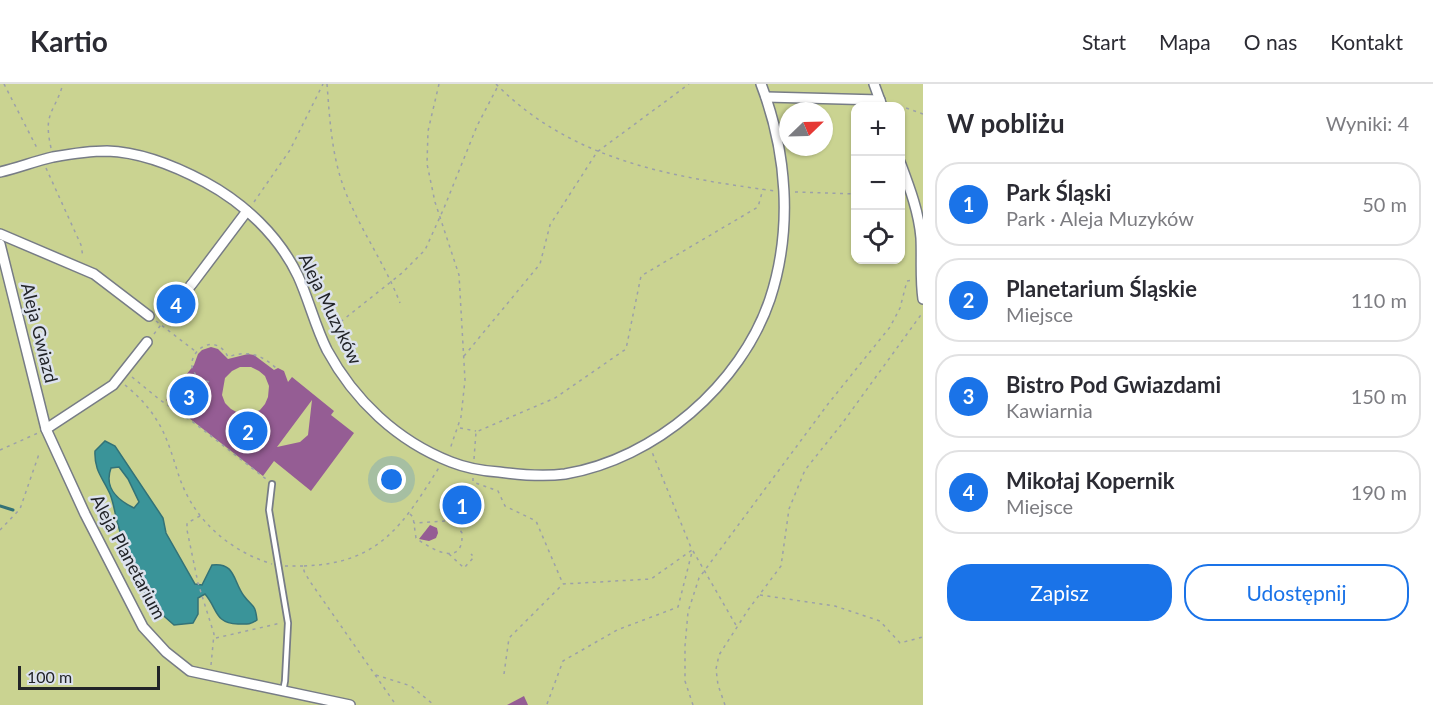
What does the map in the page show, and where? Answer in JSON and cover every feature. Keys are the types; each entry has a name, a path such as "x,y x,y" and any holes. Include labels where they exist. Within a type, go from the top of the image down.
{"street":[{"name":"Aleja Muzyków","path":"0,172 54,157 108,151 148,159 206,183 247,211 268,232 290,262 301,282 321,337 343,376 381,420 407,438 445,459 473,468 534,476 563,474 610,461 648,443 687,415 714,389 734,364 760,323 780,262 784,192 777,140 761,84"},
{"path":"874,84 880,102"},
{"path":"766,97 851,102"},
{"path":"905,177 918,217 921,237 923,299"},
{"path":"189,288 247,211"},
{"path":"0,234 94,273 149,316"},
{"name":"Aleja Gwiazd","path":"0,244 46,429"},
{"path":"46,429 112,385 147,342"},
{"name":"Aleja Planetarium","path":"46,429 85,514 143,627 166,652 190,671 350,705"}],"lane":[{"path":"272,484 269,510 288,622 283,691"}],"path":[{"path":"4,84 81,245 83,252 81,268"},
{"path":"54,157 48,119 63,84"},
{"path":"247,211 290,150 323,84"},
{"path":"327,84 334,154 338,170 348,200 391,281 400,303"},
{"path":"118,378 142,400 158,421 166,437 181,483 200,516 217,534 239,551 251,558 278,565 335,564 360,554 387,537 409,514 445,459 459,427 465,389 459,275 432,192 426,149 439,84"},
{"path":"463,357 540,264 550,225 597,152 689,84"},
{"path":"321,337 413,263 425,250 477,126 498,85 513,101 540,121 611,158 676,175 762,189 851,194"},
{"path":"905,110 923,114"},
{"path":"459,427 476,432 555,398 626,349 641,276 758,207 762,189"},
{"path":"693,705 685,681 685,646 688,612 699,578 828,404 890,327 900,308 907,281 922,284"},
{"path":"176,298 181,301 182,306 178,310 172,310 169,303 172,299 176,298"},
{"path":"147,342 172,310"},
{"path":"725,705 718,685 719,656 737,627 782,566 789,509 805,470 841,425 923,312"},
{"path":"149,316 196,352"},
{"path":"209,382 202,380 194,372 192,360 196,352 205,346 215,346 225,351 228,357 250,353 260,356 276,368"},
{"path":"125,370 160,400 193,422 272,484"},
{"path":"0,450 46,429"},
{"path":"476,432 473,482 498,491 505,507 536,521 563,584"},
{"path":"648,443 692,550 737,627"},
{"path":"0,530 20,509 39,454"},
{"path":"409,514 413,517 416,538 438,553 448,554 460,547 462,540 460,528 456,524 445,521 414,523"},
{"path":"200,516 187,524 198,584 215,639 209,675"},
{"path":"504,674 509,638 563,584 651,579 692,550"},
{"path":"547,704 563,661 617,630 678,607 692,550"},
{"path":"448,554 464,568 474,557 471,554"},
{"path":"304,566 309,580 396,705"},
{"path":"760,595 835,606 880,621 900,643 923,637"},
{"path":"215,639 288,622"},
{"path":"375,675 411,686 434,705"}],"green space":[{"path":"0,84 923,84 923,282 920,284 923,304 923,705 0,705"}],"water":[{"path":"105,441 115,446 163,518 166,533 195,584 202,585 212,565 226,567 233,574 240,591 254,608 257,620 246,624 225,621 217,614 205,594 198,598 198,614 193,623 174,625 162,615 145,592 132,568 111,498 97,469 95,451","holes":["119,467 128,479 139,502 134,508 113,492 109,481 111,468"]}],"building":[{"path":"211,347 218,349 228,359 248,354 254,355 274,370 278,368 284,371 288,382 292,377 334,411 331,415 354,433 311,491 274,461 263,476 166,400 194,365 202,350","holes":["240,367 251,367 259,371 265,376 269,386 265,404 260,410 251,414 240,414 231,409 225,403 222,395 225,378","312,400 308,435 300,442 277,447"]},
{"path":"430,525 437,528 436,538 429,541 419,539"},
{"path":"524,696 528,705 507,705"}],"waterway":[{"path":"0,506 13,510"}],"place":[{"name":"Mikołaj Kopernik","path":"176,304"},
{"name":"Bistro Pod Gwiazdami","path":"189,396"},
{"name":"Planetarium Śląskie","path":"248,431"},
{"name":"Park Śląski","path":"462,505"}]}
